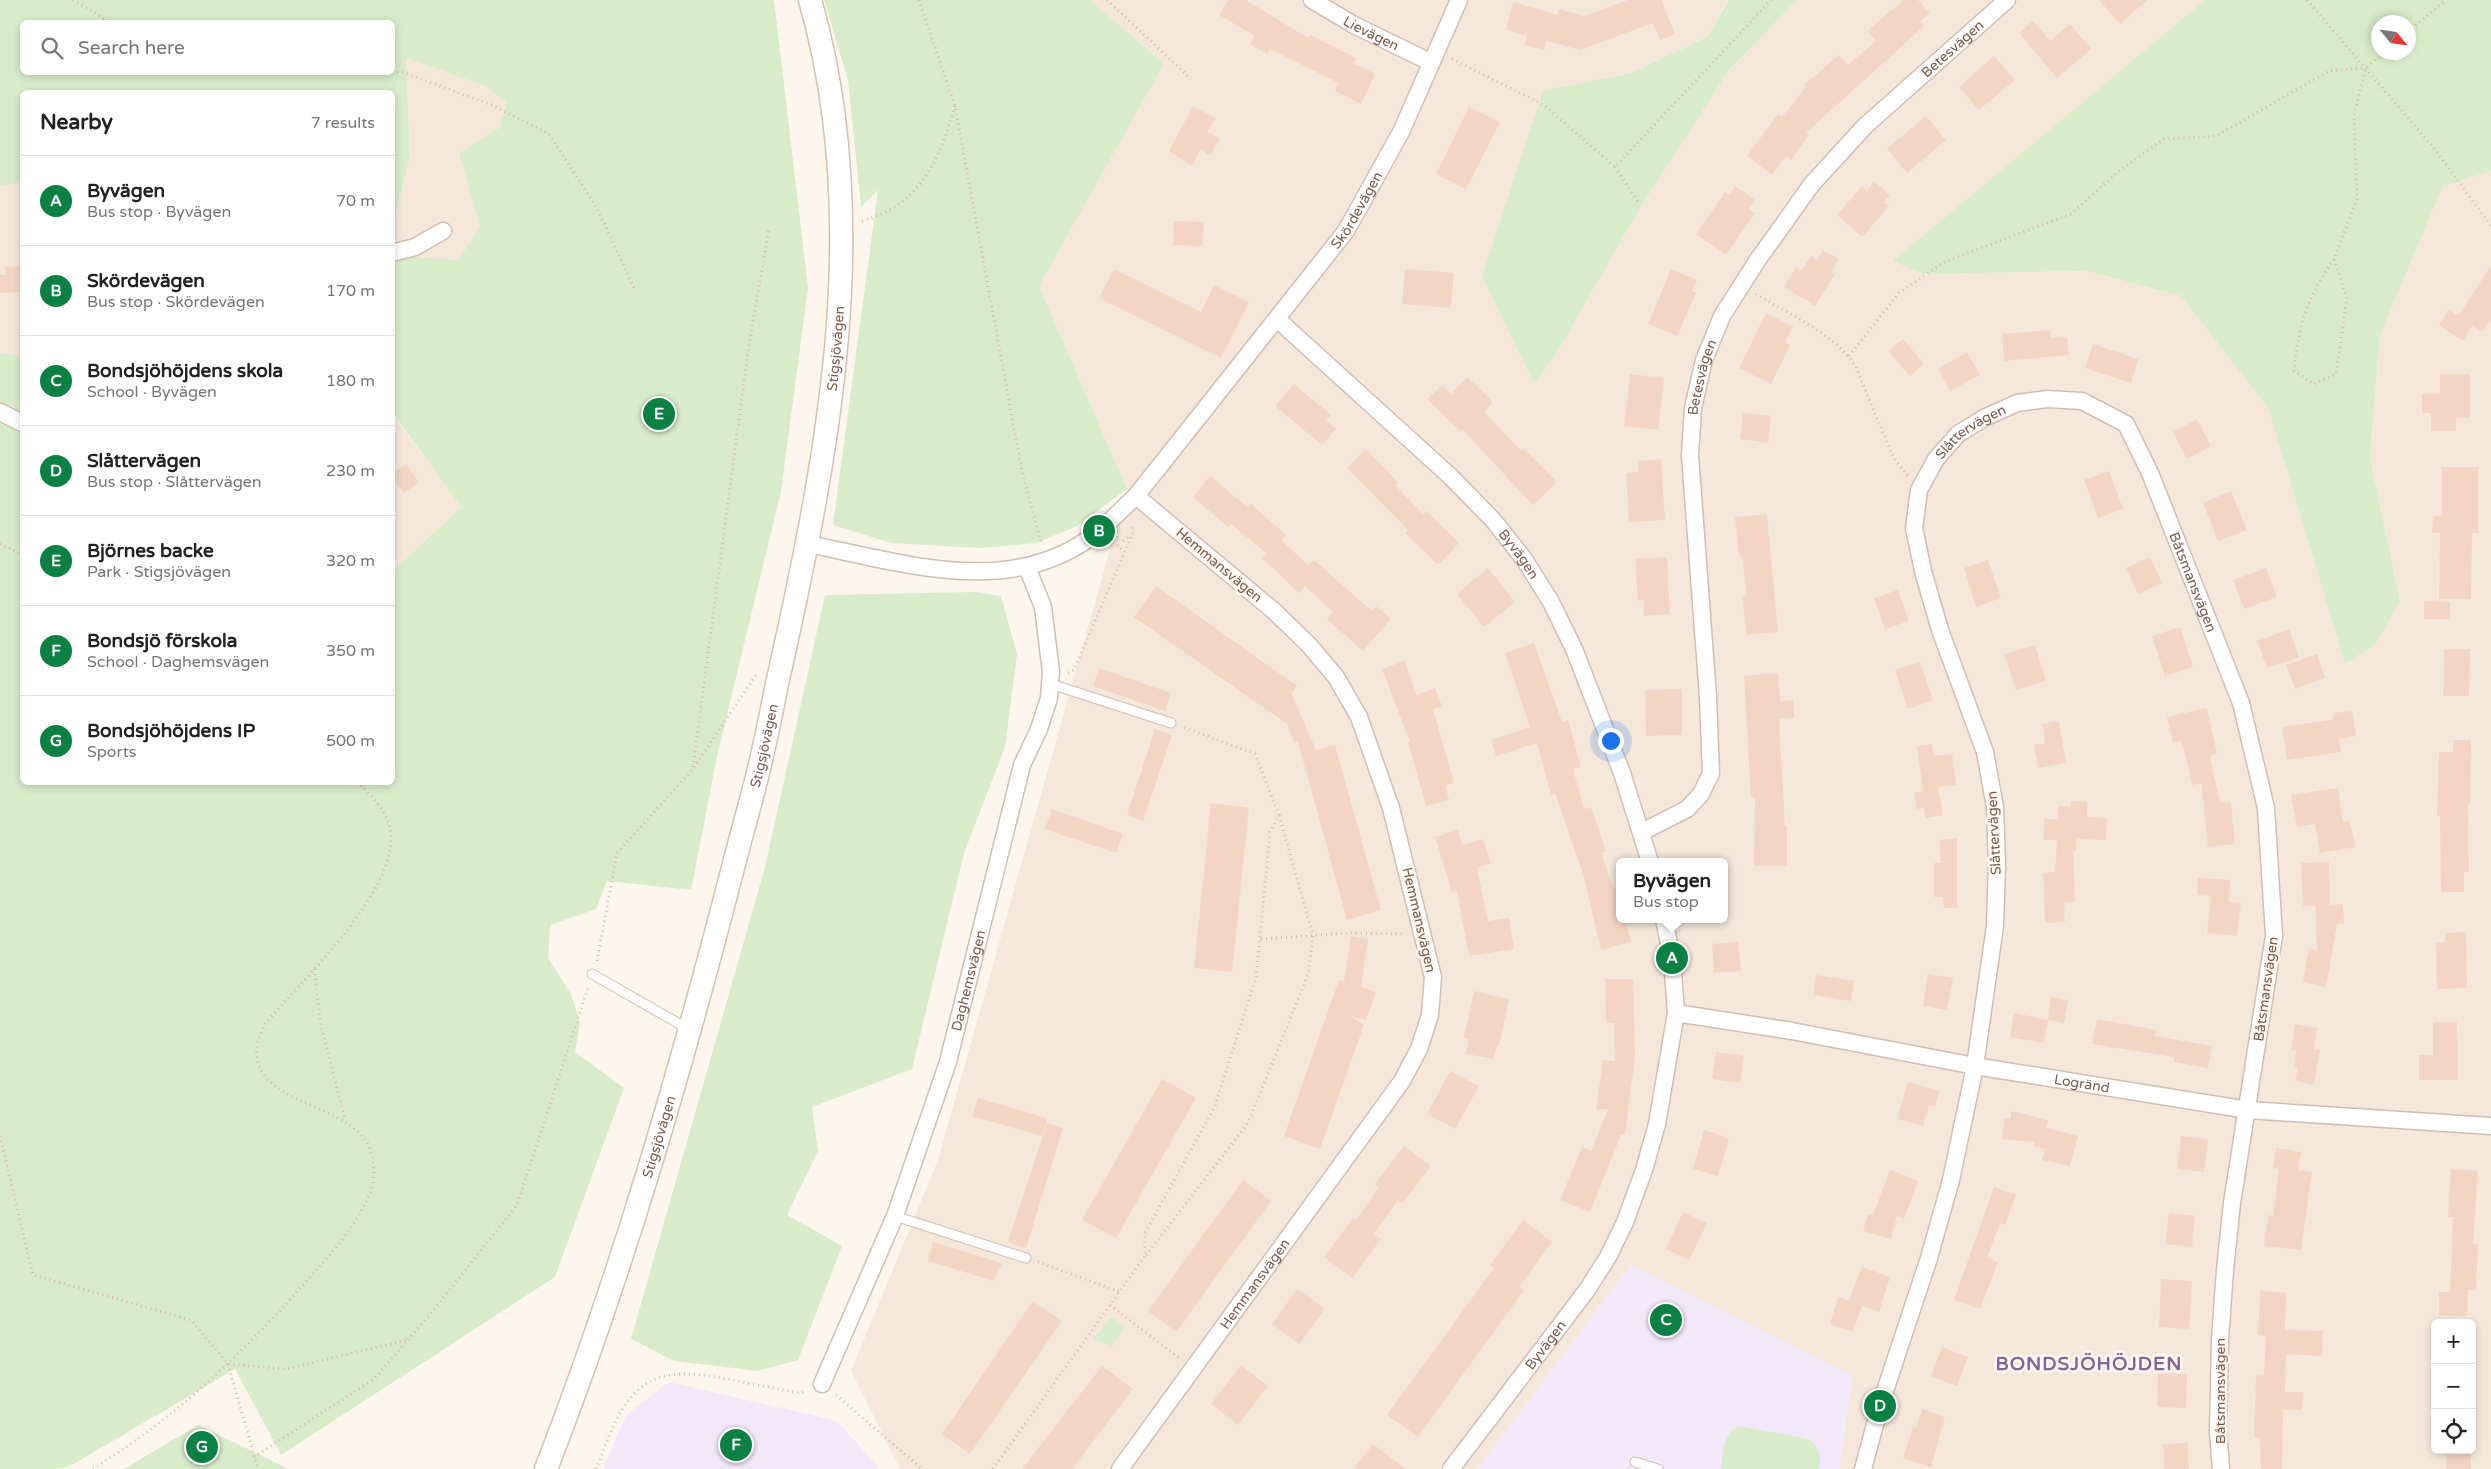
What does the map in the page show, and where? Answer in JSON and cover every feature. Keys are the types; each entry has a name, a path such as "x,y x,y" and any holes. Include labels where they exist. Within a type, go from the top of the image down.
{"main road":[{"name":"Stigsjövägen","path":"546,1469 589,1355 635,1214 700,998 765,743 808,544 828,420 837,335 842,217 837,142 828,80 810,0"}],"street":[{"name":"Lievägen","path":"1312,0 1354,25 1433,56"},
{"name":"Skördevägen","path":"808,544 950,572 991,572 1027,567 1067,551 1099,531 1136,496 1346,231 1401,132 1459,0"},
{"name":"Betesvägen","path":"1642,832 1687,809 1701,794 1711,773 1708,697 1690,455 1693,408 1704,360 1722,316 1812,184 1865,126 2007,0"},
{"path":"395,252 415,247 443,231"},
{"name":"Byvägen","path":"1277,319 1451,477 1493,520 1524,558 1551,602 1574,649 1642,832 1649,858"},
{"name":"Slåttervägen","path":"1863,1469 1880,1406 1929,1258 1951,1180 1975,1066 1995,926 1997,864 1995,807 1985,752 1940,630 1923,571 1914,528 1919,490 1936,460 1958,434 1984,418 2017,403 2047,399 2082,401 2126,424 2150,473 2170,523"},
{"path":"0,412 20,423"},
{"name":"Hemmansvägen","path":"1120,1469 1402,1081 1419,1049 1430,1015 1433,977 1391,808 1358,717 1336,677 1309,645 1274,611 1136,496"},
{"name":"Båtsmansvägen","path":"2170,523 2241,703 2266,808 2274,936 2232,1203 2220,1340 2218,1431 2221,1469"},
{"name":"Daghemsvägen","path":"822,1384 895,1216 948,1062 981,936 1007,818 1022,765 1039,729 1049,698 1051,672 1043,607 1027,567"},
{"name":"Byvägen","path":"1451,1469 1588,1290 1608,1258 1625,1222 1644,1170 1657,1124 1676,1013 1672,958 1665,923"},
{"name":"Logränd","path":"1676,1013 1802,1033 1975,1066 2248,1110 2491,1126"}],"lane":[{"path":"1050,684 1170,722"},
{"path":"592,974 690,1030"},
{"path":"895,1216 1026,1258"},
{"path":"1635,1462 1658,1469"}],"path":[{"path":"73,0 107,20"},
{"path":"919,0 955,106 1022,472 1046,559"},
{"path":"1107,0 1191,79"},
{"path":"1615,167 1771,0"},
{"path":"2307,0 2433,147 2491,226"},
{"path":"2416,25 2446,0"},
{"path":"1433,56 1544,105 1615,167 1639,203"},
{"path":"2334,259 2347,297 2336,374 2314,384 2294,371 2298,334 2314,290 2334,259 2357,199 2354,114 2366,68 2375,60"},
{"path":"1849,356 1900,293 1944,262 2071,214 2119,171 2164,139 2216,136 2330,71 2366,68"},
{"path":"395,72 402,72 492,105 549,134 597,208 634,288"},
{"path":"856,223 879,217 900,206 915,191 931,167 947,132 955,106"},
{"path":"693,769 748,351 769,228"},
{"path":"1742,286 1820,333 1849,356 1893,457 1919,490"},
{"path":"1050,684 1074,670 1132,535 1136,496"},
{"path":"1123,541 1132,535"},
{"path":"0,544 20,553"},
{"path":"1117,545 1124,552"},
{"path":"254,1457 374,1379 517,1205 600,950 617,853 693,769 759,670"},
{"path":"992,1469 1145,1256 1248,1123 1255,1111 1308,975 1313,936 1279,815 1255,754 1170,722"},
{"path":"93,1469 144,1435 228,1364 330,1255 351,1227 370,1193 374,1169 370,1148 358,1131 345,1120 278,1088 267,1078 258,1062 257,1045 265,1024 314,969 362,910 380,881 390,853 391,834 381,809 370,793 361,785"},
{"path":"1145,1256 1144,1233 1215,1106 1256,977 1270,832 1279,815"},
{"path":"1261,938 1349,933 1405,934"},
{"path":"314,969 321,1026 345,1120"},
{"path":"0,1136 33,1275 191,1320 228,1364 258,1469"},
{"path":"1026,1258 1120,1292"},
{"path":"1110,1305 1175,1354"},
{"path":"228,1364 286,1369 407,1340"},
{"path":"596,1469 622,1409 637,1391 651,1380 665,1374 693,1372 801,1393 822,1384 922,1469"}],"shaded area":[{"path":"1090,0 1728,0 1707,37 1631,73 1542,92 1558,351 1637,213 1729,70 1797,0 2205,0 1894,261 1922,274 2087,271 2181,296 2268,408 2345,664 2400,601 2370,458 2380,335 2443,186 2491,171 2491,1469 1839,1469 1852,1376 1631,1265 1478,1469 900,1469 851,1371 938,1160 1127,489 1039,286 1164,64"},
{"path":"406,57 483,85 507,102 499,128 459,153 480,227 458,260 395,255 395,218 410,156"},
{"path":"20,182 20,356 0,353 0,186"},
{"path":"395,417 461,507 395,569"},
{"path":"1631,1265 1853,1376 1839,1469 1478,1469"},
{"path":"669,1382 837,1421 880,1469 603,1469 626,1415"}],"green space":[{"path":"0,0 774,0 808,288 781,491 718,752 691,890 607,881 596,909 550,925 548,958 571,994 580,1022 575,1052 624,1088 555,1277 281,1455 235,1369 70,1466 55,1469 0,1469 0,353 20,356 20,785 395,785 395,569 461,507 395,416 395,255 458,260 480,227 459,153 499,128 507,102 483,85 406,58 410,156 395,218 395,90 20,90 20,182 0,186"},
{"path":"824,0 1090,0 1164,64 1039,286 1127,489 1077,526 1036,543 982,548 891,543 833,525 878,190 861,207 848,80"},
{"path":"1729,0 1797,0 1729,70 1637,213 1558,351 1534,383 1482,277 1543,91 1631,73 1707,37"},
{"path":"2205,0 2491,0 2491,171 2443,186 2380,335 2370,458 2400,601 2376,643 2345,664 2268,408 2181,296 2087,271 1922,274 1893,261"},
{"path":"975,592 1001,596 1017,654 1005,747 964,853 912,1069 812,1107 818,1151 787,1215 842,1246 798,1360 757,1371 674,1361 631,1339 765,867 825,595"},
{"path":"1112,1317 1125,1327 1112,1346 1093,1339"},
{"path":"198,1425 289,1469 124,1469"},
{"path":"1739,1426 1808,1439 1819,1452 1819,1469 1721,1469 1727,1438 1733,1429"}],"building":[{"path":"1228,0 1246,0 1308,38 1310,35 1356,58 1353,63 1375,74 1361,104 1335,91 1339,83 1270,49 1267,54 1250,44 1255,36 1219,15"},
{"path":"1628,0 1661,0 1675,34 1660,40 1653,23 1580,50 1547,41 1544,50 1525,45 1527,36 1506,29 1513,2 1557,15 1559,9 1584,16"},
{"path":"1904,0 1918,0 1930,13 1920,22 1924,26 1806,133 1809,135 1791,160 1786,156 1772,175 1747,156 1778,114 1782,117 1806,87 1804,85 1839,55 1848,65 1876,41 1867,31"},
{"path":"2099,0 2147,0 2120,24"},
{"path":"2033,21 2050,41 2070,24 2091,49 2057,78 2019,33"},
{"path":"1994,56 2015,80 1979,110 1959,87"},
{"path":"1193,106 1216,118 1207,132 1220,138 1210,156 1201,149 1192,166 1169,151"},
{"path":"1469,107 1500,122 1466,189 1436,174"},
{"path":"1926,116 1946,140 1907,173 1887,149"},
{"path":"1874,181 1890,195 1884,202 1889,206 1862,237 1837,215 1862,186 1867,191"},
{"path":"1735,186 1755,200 1749,209 1755,213 1726,255 1696,234 1725,192 1730,195"},
{"path":"1174,221 1204,222 1202,246 1173,245"},
{"path":"1823,250 1839,259 1831,272 1835,274 1815,306 1784,287 1796,267 1802,270 1811,256 1817,260"},
{"path":"20,266 20,292 0,293 0,275 5,275 5,267"},
{"path":"2491,266 2491,319 2482,332 2472,326 2463,341 2439,325 2449,309 2458,316"},
{"path":"1114,269 1201,312 1214,285 1249,302 1221,358 1099,298"},
{"path":"1405,269 1454,273 1451,308 1402,304"},
{"path":"1671,269 1697,280 1692,291 1696,293 1677,336 1648,324"},
{"path":"1766,313 1793,327 1785,342 1790,345 1771,384 1739,368"},
{"path":"2050,330 2051,338 2067,337 2069,355 2004,361 2002,334"},
{"path":"1903,339 1924,364 1910,376 1888,351"},
{"path":"2093,344 2138,359 2131,383 2085,368"},
{"path":"1967,352 1980,375 1950,391 1938,369"},
{"path":"1630,374 1664,378 1658,430 1624,426"},
{"path":"2440,374 2470,374 2470,418 2456,418 2456,431 2431,431 2431,413 2422,413 2422,394 2440,394"},
{"path":"1467,377 1493,402 1484,412 1522,451 1524,449 1557,482 1533,505 1462,429 1460,431 1427,399 1442,385 1451,394"},
{"path":"1294,384 1331,415 1326,421 1336,429 1322,445 1275,406"},
{"path":"1743,413 1771,416 1768,443 1740,439"},
{"path":"2197,419 2211,446 2187,459 2173,432"},
{"path":"1366,449 1398,482 1395,485 1423,514 1426,511 1459,543 1438,565 1405,533 1408,530 1347,468"},
{"path":"1661,459 1665,520 1629,522 1626,473 1639,472 1638,461"},
{"path":"406,464 419,482 404,493 395,482 395,472"},
{"path":"2442,467 2478,467 2478,533 2472,533 2471,599 2439,599 2440,533 2432,533 2433,516 2442,516"},
{"path":"2109,471 2123,509 2098,518 2084,480"},
{"path":"1210,476 1248,508 1251,504 1286,535 1282,541 1308,565 1314,560 1372,611 1376,606 1391,619 1363,651 1327,619 1333,612 1305,586 1299,593 1262,558 1266,553 1231,524 1228,527 1193,497"},
{"path":"2231,491 2247,530 2218,541 2203,503"},
{"path":"1767,514 1778,632 1747,635 1742,597 1747,596 1742,556 1739,556 1735,517"},
{"path":"1667,557 1670,614 1644,616 1643,600 1638,601 1635,559"},
{"path":"2150,557 2162,583 2138,594 2126,568"},
{"path":"1988,560 2001,598 1976,607 1964,568"},
{"path":"1488,568 1515,602 1484,627 1457,594"},
{"path":"2266,568 2277,597 2244,609 2233,580"},
{"path":"1156,586 1297,686 1291,693 1316,750 1335,745 1381,910 1347,920 1298,742 1294,743 1287,724 1134,617"},
{"path":"1898,590 1909,621 1885,629 1874,598"},
{"path":"2424,601 2450,602 2450,619 2424,619"},
{"path":"2180,627 2193,667 2165,676 2152,636"},
{"path":"2289,629 2299,657 2267,668 2257,641"},
{"path":"1534,643 1562,722 1568,720 1581,767 1573,769 1584,809 1591,807 1606,851 1601,852 1613,888 1616,888 1616,923 1626,923 1631,942 1601,950 1584,877 1555,793 1551,795 1537,743 1496,756 1491,740 1530,727 1505,653"},
{"path":"2035,645 2046,681 2016,690 2004,654"},
{"path":"2444,649 2470,649 2469,696 2443,696"},
{"path":"2317,654 2325,678 2295,689 2286,665"},
{"path":"1404,661 1413,684 1411,686 1413,685 1417,695 1435,688 1442,706 1433,709 1454,783 1445,785 1449,800 1426,806 1408,742 1410,742 1382,669"},
{"path":"1920,662 1933,700 1908,709 1895,670"},
{"path":"1099,668 1171,693 1165,711 1093,686"},
{"path":"1778,673 1780,701 1793,700 1794,718 1779,719 1785,826 1787,826 1787,866 1754,866 1755,798 1751,798 1744,676"},
{"path":"1682,689 1682,735 1646,736 1645,690"},
{"path":"2207,708 2217,754 2210,756 2220,803 2231,802 2235,844 2208,847 2201,783 2192,785 2182,741 2173,743 2167,717"},
{"path":"2352,711 2356,736 2339,739 2341,752 2287,760 2282,727 2332,720 2334,713"},
{"path":"2059,721 2066,763 2038,768 2034,745 2045,743 2042,724"},
{"path":"1155,729 1172,735 1143,821 1127,815"},
{"path":"2453,740 2471,740 2470,804 2468,804 2469,872 2464,872 2464,892 2441,892 2440,816 2437,816 2439,752 2453,752"},
{"path":"1932,744 1934,756 1952,754 1956,785 1938,787 1943,815 1926,818 1924,808 1916,809 1914,793 1923,791 1917,746"},
{"path":"2338,788 2343,822 2350,820 2355,847 2320,853 2315,824 2297,827 2291,795"},
{"path":"2071,801 2087,802 2087,817 2107,818 2106,840 2077,839 2076,851 2073,851 2075,902 2064,902 2065,922 2045,923 2043,873 2055,872 2057,840 2043,840 2044,819 2058,819 2058,806 2071,806"},
{"path":"1211,803 1249,808 1232,972 1194,968"},
{"path":"1052,809 1123,834 1116,853 1045,829"},
{"path":"1458,830 1462,845 1483,839 1491,863 1477,868 1488,921 1509,918 1514,949 1469,956 1457,891 1452,892 1435,837"},
{"path":"1957,838 1957,908 1944,908 1943,897 1934,897 1934,863 1941,863 1939,840"},
{"path":"2329,862 2330,905 2343,904 2344,924 2337,924 2326,987 2303,982 2309,948 2317,950 2315,905 2303,906 2301,863"},
{"path":"2198,878 2230,880 2229,902 2241,903 2237,936 2207,933 2211,896 2197,895"},
{"path":"2466,932 2467,988 2437,989 2436,943 2445,942 2445,933"},
{"path":"1351,936 1368,939 1361,987 1376,992 1366,1020 1351,1017 1364,1025 1320,1149 1284,1136 1339,980 1344,981"},
{"path":"1738,942 1741,971 1714,973 1712,944"},
{"path":"1928,974 1953,978 1947,1010 1923,1006"},
{"path":"1816,975 1854,981 1851,1001 1813,995"},
{"path":"1605,979 1633,979 1635,1056 1625,1135 1621,1135 1590,1212 1560,1200 1582,1147 1591,1151 1608,1109 1596,1110 1603,1060 1615,1061 1614,1023 1606,1023"},
{"path":"1474,991 1509,999 1494,1059 1466,1054 1468,1039 1464,1038"},
{"path":"2051,997 2068,1000 2064,1023 2048,1020"},
{"path":"2014,1013 2048,1020 2044,1043 2010,1037"},
{"path":"2097,1019 2156,1030 2155,1036 2212,1046 2208,1068 2174,1062 2174,1057 2092,1044"},
{"path":"2433,1022 2457,1022 2458,1080 2419,1080 2419,1055 2433,1055"},
{"path":"2295,1024 2317,1028 2314,1050 2320,1049 2314,1085 2295,1081 2298,1068 2294,1067 2296,1051 2291,1050"},
{"path":"1716,1052 1744,1056 1740,1083 1712,1079"},
{"path":"1450,1071 1479,1086 1455,1129 1427,1114"},
{"path":"1162,1079 1196,1098 1116,1238 1082,1220"},
{"path":"1908,1082 1939,1091 1935,1107 1929,1105 1923,1126 1897,1119"},
{"path":"978,1098 1047,1118 1042,1136 972,1116"},
{"path":"2011,1111 2048,1120 2046,1128 2078,1136 2070,1166 2042,1160 2045,1149 2034,1146 2035,1142 2002,1139 2004,1118 2011,1119"},
{"path":"1047,1123 1063,1128 1026,1248 1008,1242"},
{"path":"1704,1130 1729,1138 1718,1176 1693,1169"},
{"path":"2181,1136 2208,1139 2204,1172 2177,1169"},
{"path":"1404,1146 1431,1166 1402,1204 1398,1200 1374,1234 1381,1239 1352,1278 1324,1257 1353,1218 1356,1220 1379,1187 1375,1184"},
{"path":"2276,1148 2301,1152 2298,1170 2312,1172 2301,1250 2264,1246 2268,1215 2273,1216 2279,1169 2273,1168"},
{"path":"2451,1169 2478,1171 2473,1244 2478,1244 2476,1290 2468,1290 2467,1316 2439,1315 2439,1292 2450,1292 2453,1217 2448,1217"},
{"path":"1890,1170 1918,1181 1904,1219 1897,1216 1891,1239 1863,1231 1868,1214 1873,1215"},
{"path":"1243,1180 1271,1201 1176,1332 1148,1311"},
{"path":"1994,1187 2016,1195 2005,1225 2000,1223 1987,1258 1998,1262 1980,1309 1954,1300"},
{"path":"1683,1212 1707,1223 1689,1260 1666,1249"},
{"path":"2169,1213 2195,1216 2192,1247 2165,1244"},
{"path":"1523,1220 1552,1242 1519,1287 1524,1290 1418,1437 1387,1415 1494,1268 1490,1265"},
{"path":"933,1242 1002,1263 994,1281 928,1261"},
{"path":"1862,1267 1890,1277 1879,1312 1849,1300"},
{"path":"2161,1279 2192,1281 2189,1329 2159,1327"},
{"path":"1297,1289 1325,1309 1299,1344 1272,1324"},
{"path":"2260,1291 2286,1293 2285,1330 2323,1331 2322,1356 2286,1354 2285,1392 2303,1392 2302,1410 2283,1410 2282,1469 2261,1469 2260,1437 2254,1437 2256,1375 2264,1376 2266,1336 2258,1335"},
{"path":"1838,1297 1862,1305 1853,1332 1830,1324"},
{"path":"1033,1301 1062,1321 970,1454 942,1434"},
{"path":"1942,1347 1968,1357 1957,1386 1931,1376"},
{"path":"1241,1365 1268,1386 1238,1425 1211,1404"},
{"path":"1102,1366 1133,1389 1072,1469 1022,1469"},
{"path":"2158,1373 2187,1374 2186,1408 2157,1407"},
{"path":"1922,1409 1945,1417 1931,1467 1903,1458 1913,1427 1916,1428"},
{"path":"2188,1443 2189,1469 2164,1469 2163,1444"},
{"path":"1373,1444 1406,1469 1354,1469"},
{"path":"2447,1454 2471,1454 2471,1469 2446,1469"}],"place":[{"name":"Björnes backe","path":"659,414"},
{"name":"Skördevägen","path":"1099,531"},
{"name":"Byvägen","path":"1672,958"},
{"name":"Bondsjöhöjdens skola","path":"1666,1320"},
{"name":"Slåttervägen","path":"1880,1406"},
{"name":"Bondsjö förskola","path":"736,1445"},
{"name":"Bondsjöhöjdens IP","path":"202,1447"}],"district":[{"name":"BONDSJÖHÖJDEN","path":"2089,1364"}]}
